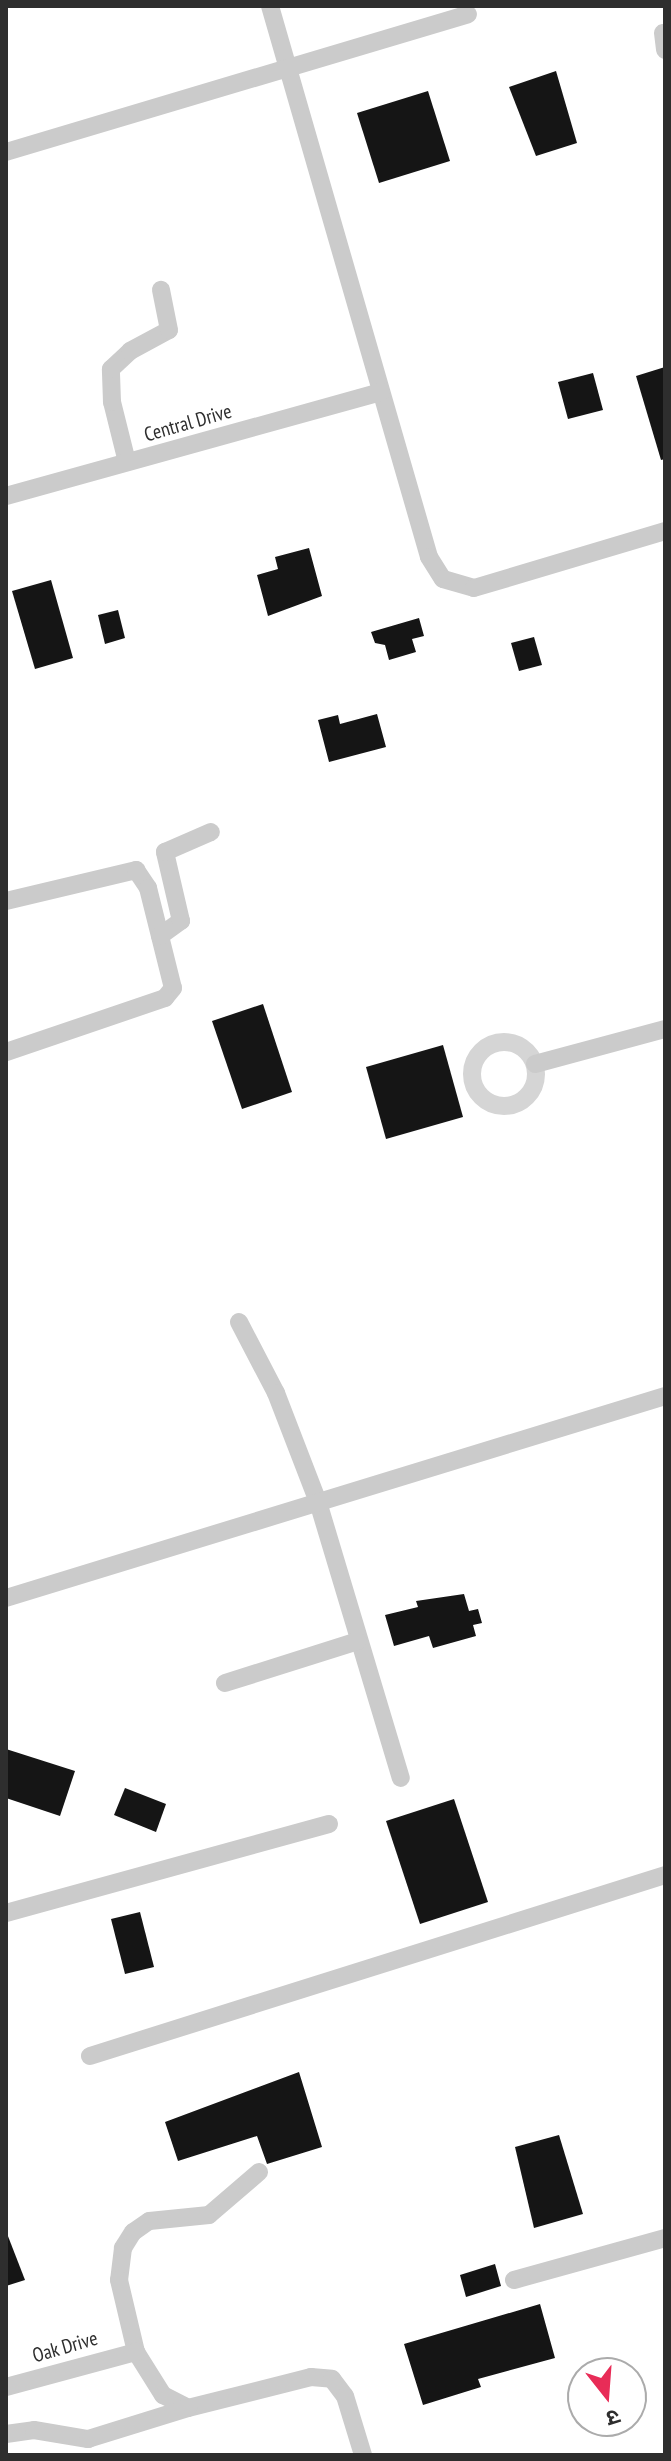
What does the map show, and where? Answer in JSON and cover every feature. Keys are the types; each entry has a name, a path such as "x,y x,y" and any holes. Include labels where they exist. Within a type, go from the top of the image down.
{"street":[{"path":"270,6 429,557 450,584 489,585 665,531"},
{"path":"6,152 288,71 468,14"},
{"path":"127,462 112,402 111,369 130,351 169,330 161,290"},
{"name":"Central Drive","path":"6,496 381,392"},
{"path":"160,936 176,930 181,921 165,852 211,832"},
{"path":"6,901 136,870 146,880 170,995 6,1052"},
{"path":"535,1064 665,1029"},
{"path":"239,1322 276,1393 318,1502 401,1778"},
{"path":"6,1598 665,1396"},
{"path":"225,1683 358,1641"},
{"path":"6,1913 329,1824"},
{"path":"90,2056 665,1875"},
{"path":"188,2408 163,2395 136,2352 119,2280 123,2248 133,2232 149,2221 209,2215 259,2172"},
{"path":"514,2280 665,2238"},
{"name":"Oak Drive","path":"6,2387 136,2352"},
{"path":"6,2434 34,2430 88,2439 188,2408 311,2377 332,2379 345,2396 363,2455"}],"building":[{"path":"556,71 577,143 536,156 509,87"},
{"path":"428,91 450,161 379,183 357,113"},
{"path":"665,367 665,459 661,460 636,376"},
{"path":"593,373 603,410 568,419 558,382"},
{"path":"309,548 322,596 268,616 257,575 278,569 275,557"},
{"path":"51,580 73,658 35,669 12,591"},
{"path":"118,610 125,638 105,644 98,615"},
{"path":"419,618 424,636 412,639 416,652 389,660 385,645 375,643 371,632"},
{"path":"534,637 542,665 519,671 511,643"},
{"path":"377,714 386,747 329,762 318,720 338,715 340,724"},
{"path":"263,1004 292,1092 242,1109 212,1021"},
{"path":"443,1045 463,1117 386,1139 366,1067"},
{"path":"464,1594 469,1611 478,1609 482,1623 473,1625 476,1636 433,1648 429,1636 394,1646 385,1615 418,1607 416,1601"},
{"path":"6,1749 75,1771 60,1816 6,1798"},
{"path":"125,1788 166,1804 156,1832 114,1815"},
{"path":"454,1799 488,1902 420,1924 386,1821"},
{"path":"140,1912 154,1967 125,1974 111,1919"},
{"path":"299,2072 322,2147 267,2164 257,2136 178,2161 165,2122"},
{"path":"559,2135 583,2214 534,2228 515,2147"},
{"path":"6,2231 25,2280 6,2286"},
{"path":"495,2264 501,2286 466,2297 460,2275"},
{"path":"540,2304 555,2358 478,2379 481,2387 423,2405 404,2344"}],"tunnel":[{"path":"498,1042 510,1042 527,1051 534,1062 536,1074 534,1086 527,1097 510,1106 498,1106 486,1101 477,1092 472,1080 472,1068 477,1056 486,1047 498,1042"}]}
